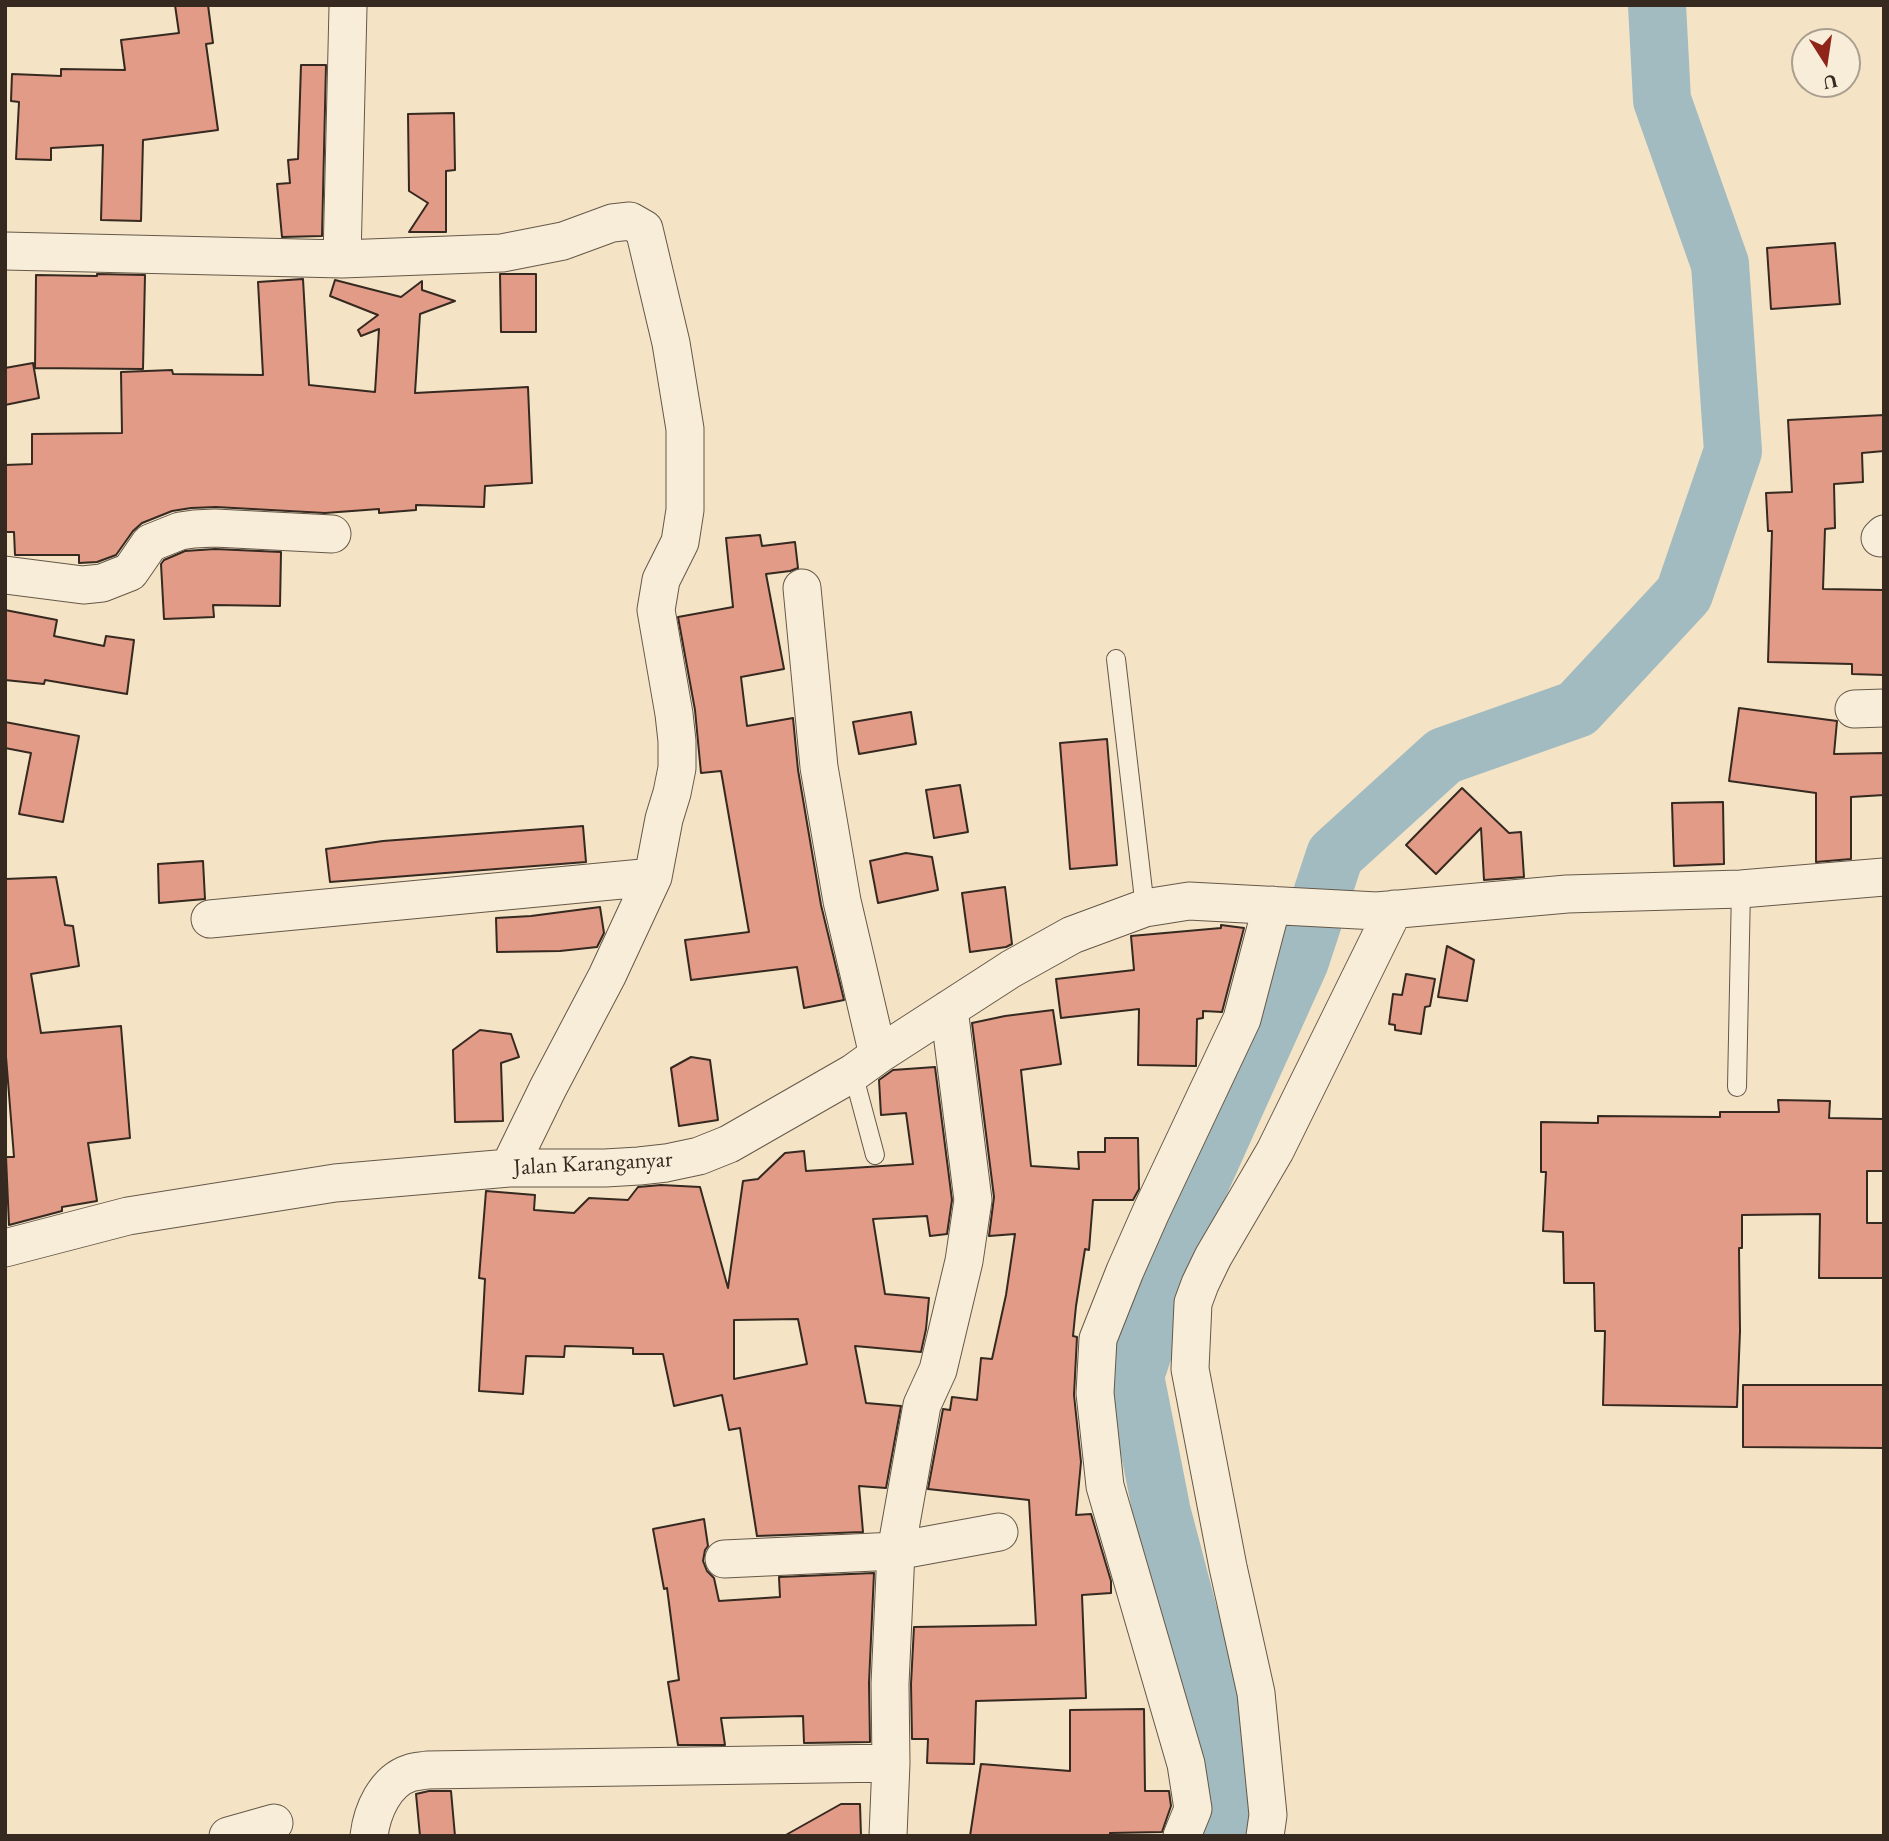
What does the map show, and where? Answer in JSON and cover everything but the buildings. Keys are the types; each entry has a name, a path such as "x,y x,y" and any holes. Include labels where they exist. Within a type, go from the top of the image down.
{"street":[{"path":"342,259 348,7"},
{"path":"5,251 342,259 502,253 563,242 612,223 629,221 644,229 671,343 685,429 685,510 680,542 661,580 656,610 674,714 677,768 653,877 607,976 509,1168"},
{"path":"5,575 83,585 102,583 130,572 150,543 180,531 215,528 332,534"},
{"path":"802,588 819,767 866,1064"},
{"path":"210,919 653,877"},
{"name":"Jalan Karanganyar","path":"5,1248 128,1216 335,1183 509,1168 605,1168 666,1163 699,1156 729,1144 866,1064 1011,969 1072,935 1145,908 1189,901 1385,910 1567,894 1741,889 1884,877"},
{"path":"1182,1836 1193,1809 1186,1764 1105,1486 1095,1393 1098,1339 1146,1224 1242,1019 1281,906"},
{"path":"1265,1836 1268,1815 1256,1693 1228,1567 1190,1368 1193,1303 1213,1257 1275,1151 1385,910"},
{"path":"888,1836 895,1550 922,1405 938,1370 964,1261 973,1200 949,1009"},
{"path":"724,1559 895,1550 999,1532"},
{"path":"369,1836 371,1821 382,1797 392,1784 408,1773 427,1770 891,1763"},
{"path":"228,1836 274,1823"}],"lane":[{"path":"1116,659 1145,908"},
{"path":"1737,1087 1741,889"},
{"path":"866,1064 875,1155"}],"waterway":[{"path":"1221,1836 1239,1788 1201,1661 1162,1513 1135,1376 1197,1190 1300,961 1335,855 1444,756 1577,709 1684,594 1733,451 1720,264 1662,100 1657,5"}]}
